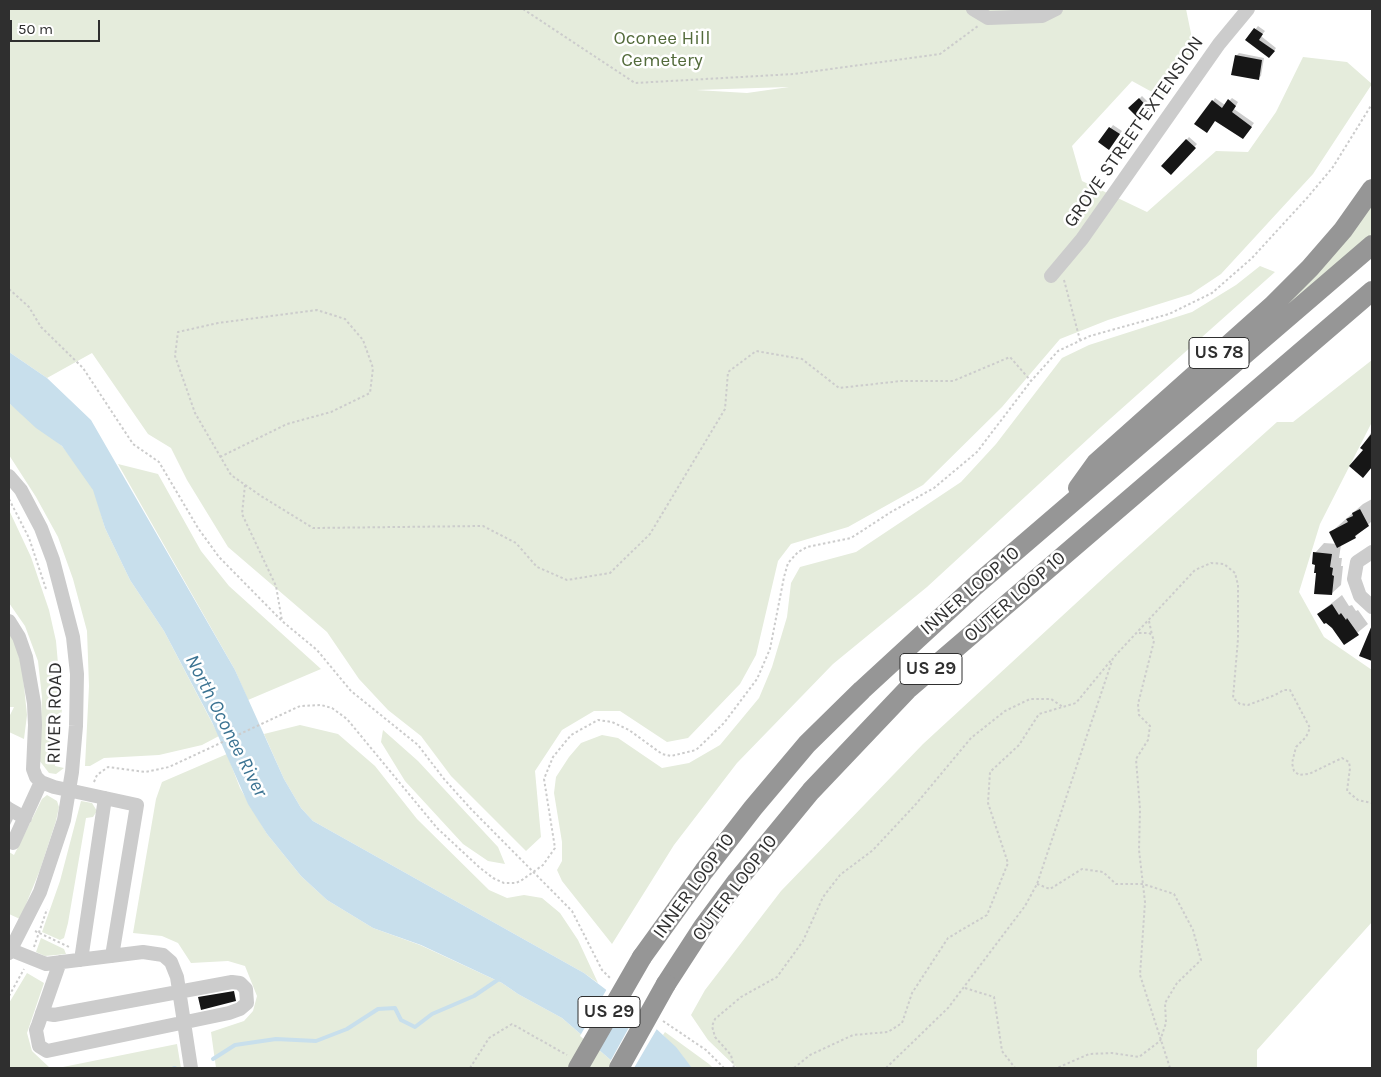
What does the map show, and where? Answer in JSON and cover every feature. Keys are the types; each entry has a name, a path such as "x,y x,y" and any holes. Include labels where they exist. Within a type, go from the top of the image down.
{"highway":[{"name":"US 78","path":"1061,512 1096,463 1272,306 1310,268 1343,230 1372,190"},
{"name":"INNER LOOP 10","path":"574,1063 642,957 704,870 807,744 918,636 1372,245"},
{"name":"OUTER LOOP 10","path":"619,1068 666,984 737,881 812,791 907,690 1372,291"},
{"path":"1304,351 1328,340 1372,309"}],"street":[{"path":"973,9 988,18 1042,16 1056,9"},
{"name":"GROVE STREET EXTENSION","path":"1056,271 1082,239 1219,44 1248,9"},
{"name":"RIVER ROAD","path":"9,476 20,490 41,528 64,597 74,637 77,674 76,726 70,791 54,856 40,892 10,952"},
{"path":"1372,552 1357,562 1354,579 1360,596 1372,607"},
{"path":"9,621 19,637 26,657 35,710 33,769 41,782 70,791 138,805 112,956"},
{"path":"13,843 41,782"},
{"path":"78,954 105,798"},
{"path":"9,809 25,818"},
{"path":"10,952 46,964 60,962 78,954 112,956 144,952 162,955 171,962 180,992 192,1068"},
{"path":"42,1013 54,1015 232,982 240,983 246,988 247,1003 240,1009 47,1051 39,1046 36,1038 42,1013 60,962"}],"path":[{"path":"523,9 635,83 794,74 940,54 988,18"},
{"path":"94,782 96,775 108,767 145,772 169,767 300,706 315,704 332,708 347,719 411,799 448,839 493,878 504,884 516,883 535,872 548,859 555,848 544,779 547,768 571,735 598,720 612,722 629,730 662,754 671,756 696,750 724,723 757,679 770,649 784,577 793,556 807,547 851,538 891,512 934,488 977,452 1031,381 1058,351 1080,340 1169,314 1212,293 1252,258 1307,198 1333,167 1372,104"},
{"path":"1056,271 1080,340"},
{"path":"9,290 29,307 41,327 83,368 133,444 159,462 198,528 219,557 282,621 317,650 351,691 368,707 418,745 444,779 471,809 535,872"},
{"path":"220,456 287,424 331,412 370,393 373,368 363,340 345,319 317,310 218,323 178,332 175,356 194,413 231,475 313,528 483,526 516,543 537,567 567,580 610,573 650,534 725,409 728,372 756,351 802,359 839,388 901,381 953,381 1010,357 1031,381"},
{"path":"245,485 242,514 276,586 282,621"},
{"path":"9,499 28,538 47,592"},
{"path":"794,1068 810,1055 853,1035 888,1032 902,1023 912,992 948,938 987,915 1008,862 988,803 990,772 1019,745 1039,714 1076,703 1124,644 1137,634 1195,570 1211,563 1224,564 1235,573 1238,586 1238,639 1233,698 1240,704 1248,705 1284,690 1290,690 1294,694 1310,728 1306,737 1296,747 1292,763 1294,771 1299,775 1309,774 1342,758 1349,762 1350,768 1347,792 1358,800 1372,803"},
{"path":"1149,619 1148,624 1154,641 1138,704 1139,715 1150,726 1148,740 1136,759 1140,809 1139,850 1145,902 1140,975 1170,1068"},
{"path":"1137,634 1145,632 1152,635"},
{"path":"886,1068 948,1008 1026,906 1037,884 1113,658"},
{"path":"734,1068 731,1055 715,1038 712,1026 715,1019 741,998 777,977 803,941 823,897 840,876 873,850 916,804 971,738 1005,711 1030,698 1051,698 1064,706"},
{"path":"1037,884 1050,889 1082,869 1103,872 1116,884 1143,884 1174,894 1193,930 1201,960 1177,983 1166,1003 1166,1023 1160,1041 1139,1057 1112,1053 1089,1054 1056,1068"},
{"path":"30,928 78,954"},
{"path":"9,996 26,966"},
{"path":"964,987 994,997 998,1012 1002,1051 1016,1068"},
{"path":"470,1068 489,1038 512,1024 574,1063"}],"green space":[{"name":"Oconee Hill Cemetery","path":"9,9 1186,9 1194,48 1163,98 1132,81 1072,146 1082,181 1147,212 1216,151 1248,152 1276,112 1303,57 1347,62 1372,84 1313,174 1221,274 1191,294 1108,320 1060,339 1002,407 923,485 848,527 791,544 778,561 756,655 740,684 688,738 667,742 620,711 594,711 562,730 535,771 541,837 526,851 451,776 421,736 388,710 359,679 327,632 228,547 187,480 171,448 148,434 92,353 47,378 9,352","holes":["789,87 747,93 696,90"]},
{"path":"1372,205 1372,234 1281,314 1278,309 1338,250"},
{"path":"1260,266 1275,272 1101,427 927,587 833,664 737,763 674,845 612,944 562,881 557,870 562,861 562,842 554,793 556,777 581,743 602,735 618,738 662,768 689,763 720,745 759,698 772,667 787,617 791,583 800,567 856,552 961,482 996,444 1062,358 1089,345 1192,312 1236,285"},
{"path":"1372,360 1372,422 1320,524 1299,592 1324,637 1372,670 1372,922 1257,1050 1257,1068 737,1068 708,1040 691,1015 705,990 781,891 923,744 1111,571 1277,422 1293,422"},
{"path":"9,403 62,446 94,490 105,528 130,580 164,631 219,736 202,745 159,755 104,758 90,766 85,766 89,686 87,631 73,579 58,537 36,497 9,455"},
{"path":"118,464 158,474 201,551 229,586 321,669 248,700 235,670"},
{"path":"9,510 31,557 49,610 56,641 62,709 55,766 64,768 56,774 49,773 39,760 42,697 38,661 25,626 9,603"},
{"path":"9,632 14,640 22,667 27,715 24,739 9,732 9,717 14,707 9,707"},
{"path":"300,725 338,734 375,766 417,819 489,890 507,898 524,895 542,898 560,913 578,940 598,983 584,973 313,821 301,808 284,779 264,734"},
{"path":"383,730 418,761 498,847 505,864 488,861 463,844 405,781 381,742"},
{"path":"227,754 240,788 267,834 301,876 327,900 373,928 420,945 502,983 562,1018 620,1068 216,1068 211,1032 244,1021 253,1011 257,996 245,966 228,961 191,963 178,943 162,936 133,933 156,799 162,782"},
{"path":"47,795 57,801 59,807 56,821 40,870 20,919 9,914 9,852 14,855 42,799"},
{"path":"81,801 92,803 97,811 93,817 86,818 68,923 64,938 60,940 42,932 60,881"},
{"path":"41,938 64,949 66,954 45,956 36,952"},
{"path":"27,973 44,983 27,1033 32,1051 50,1068 9,1068 9,1003"},
{"path":"665,1032 713,1068 692,1068 663,1035"},
{"path":"177,1044 181,1068 58,1068"}],"water":[{"name":"North Oconee River","path":"9,352 47,378 91,420 235,670 284,779 301,808 313,821 584,973 650,1023 676,1047 692,1068 620,1068 562,1018 502,983 421,945 373,928 327,900 301,876 267,834 248,804 212,722 164,631 130,580 105,528 93,490 62,446 36,428 9,403"}],"pier":[{"path":"608,987 626,1001 598,1051 580,1036"},
{"path":"638,1011 658,1027 634,1068 616,1068 610,1062"}],"building":[{"path":"1254,28 1263,34 1259,40 1275,51 1269,58 1245,40"},
{"path":"1235,55 1262,60 1259,80 1231,75"},
{"path":"1139,98 1150,110 1140,120 1128,108"},
{"path":"1228,99 1236,106 1232,112 1252,127 1243,139 1215,121 1207,133 1194,124 1212,100 1222,108"},
{"path":"1109,127 1120,134 1109,150 1098,142"},
{"path":"1186,139 1196,148 1171,175 1161,166"},
{"path":"1372,433 1372,467 1363,478 1349,466 1363,450 1360,448"},
{"path":"1360,509 1369,526 1355,536 1356,538 1337,548 1329,532 1348,522 1346,519 1353,516 1352,513"},
{"path":"1313,552 1332,554 1330,567 1333,568 1332,575 1334,576 1332,595 1314,594 1316,573 1314,573 1315,565 1312,564"},
{"path":"1332,604 1339,615 1341,613 1346,620 1347,618 1359,635 1344,645 1332,628 1326,623 1324,624 1317,614"},
{"path":"1372,625 1372,661 1359,656"},
{"path":"234,991 236,1001 201,1010 198,997"}],"waterway":[{"path":"213,1059 235,1045 276,1039 316,1041 347,1029 378,1009 395,1008 401,1020 415,1027 432,1014 474,996 499,979"}]}
